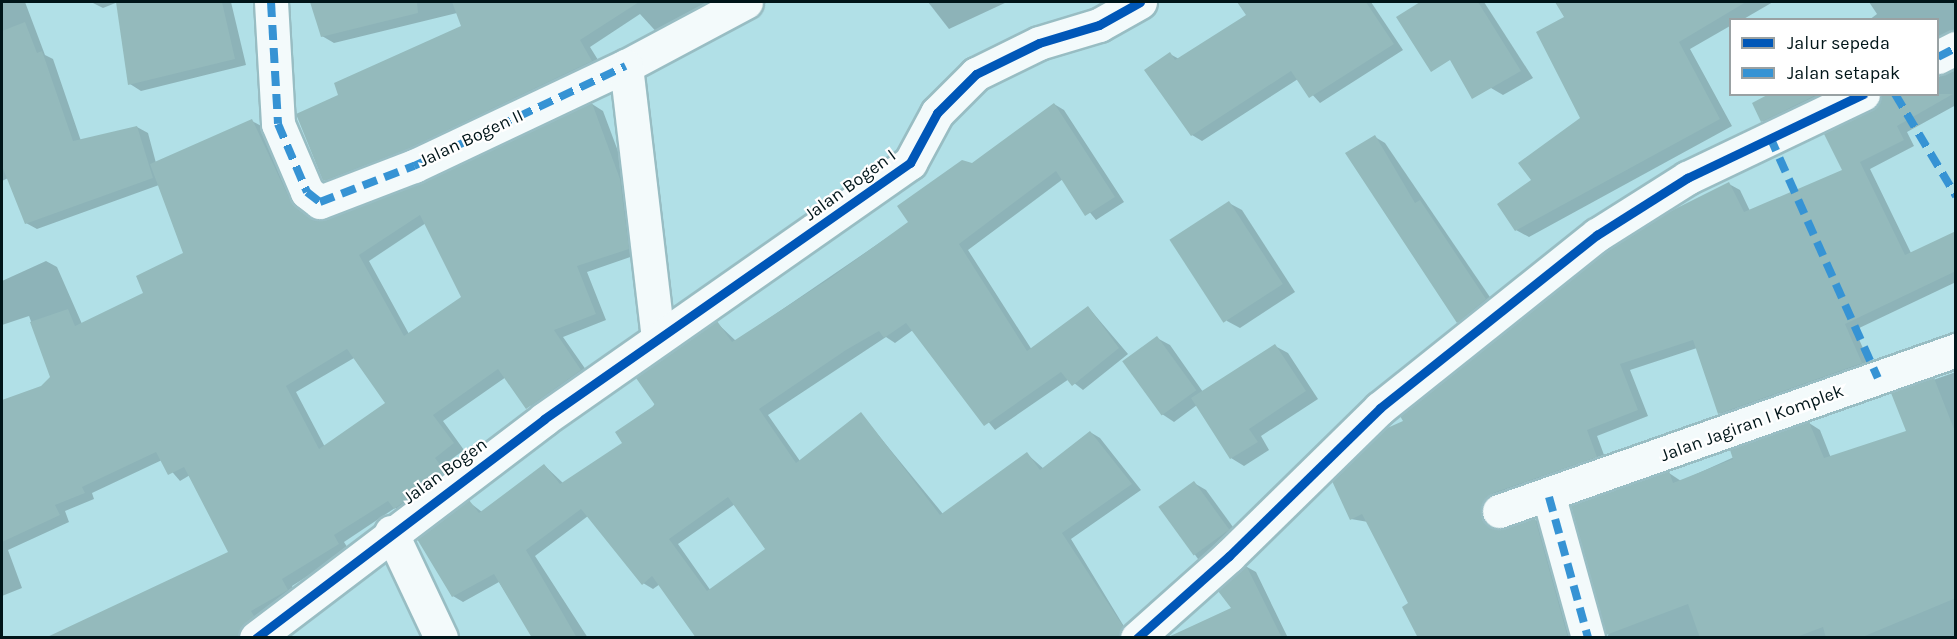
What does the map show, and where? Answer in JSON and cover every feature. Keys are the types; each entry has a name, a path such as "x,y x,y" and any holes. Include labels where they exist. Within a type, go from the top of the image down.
{"street":[{"name":"Jalan Bogen II","path":"271,2 278,124 315,201 329,200 414,166 626,66 747,2"},
{"name":"Jalan Bogen I","path":"658,338 910,163 937,114 976,74 1039,43 1099,25 1140,2"},
{"path":"1939,56 1956,48"},
{"path":"626,66 658,338"},
{"path":"1137,638 1229,556 1380,408 1597,235 1696,173 1859,96"},
{"name":"Jalan Bogen","path":"256,638 391,532 658,338"},
{"name":"Jalan Jagiran I Komplek","path":"1498,511 1549,497 1956,350"},
{"path":"1549,497 1588,638"},
{"path":"391,532 441,638"}],"building":[{"path":"116,2 222,2 235,59 128,85"},
{"path":"310,2 417,2 418,13 321,37"},
{"path":"452,2 639,2 580,40 592,61 407,149 323,181 296,114 338,95 334,83 461,26"},
{"path":"1237,2 1366,2 1394,44 1309,98 1291,71 1191,136 1144,70 1170,52 1175,60 1246,15"},
{"path":"1420,2 1478,2 1521,71 1472,99 1450,60 1431,72 1396,17"},
{"path":"1555,2 1746,2 1679,42 1720,119 1515,231 1497,204 1531,180 1518,163 1580,118 1536,32 1564,17"},
{"path":"25,22 37,53 42,51 73,141 137,126 153,178 25,224 2,166 2,31"},
{"path":"1953,94 1897,126 1904,140 1860,162 1905,255 1956,231 1956,271 1845,324 1862,363 1718,414 1693,340 1620,364 1638,410 1587,430 1597,457 1493,493 1481,507 1482,518 1495,529 1535,518 1568,638 1418,638 1402,607 1408,603 1362,514 1350,520 1332,481 1385,429 1403,421 1400,416 1608,250 1667,213 1729,182 1744,212 1842,170 1824,134 1872,111 1881,96"},
{"path":"1765,96 1814,96 1761,122 1752,103"},
{"path":"592,103 620,179 629,249 577,266 596,314 554,330 581,370 526,409 498,369 433,415 454,443 435,458 445,471 394,509 388,501 334,535 339,544 282,579 288,590 251,611 254,616 238,638 45,638 228,552 184,467 168,475 156,452 82,487 85,493 55,505 60,515 2,542 2,400 41,386 50,377 30,322 68,309 75,326 143,293 136,276 183,253 150,164 252,119 290,200 309,217 326,220 422,183","holes":["420,215 461,297 404,336 359,255","347,349 385,403 319,449 286,386"]},
{"path":"1054,103 1115,197 1085,216 1056,171 959,244 1027,351 1088,306 1119,348 1072,386 1061,372 984,426 906,323 884,338 879,331 846,350 759,409 796,463 861,412 940,515 1027,452 1040,470 1090,431 1132,484 1062,533 1123,626 1119,638 696,638 652,576 642,585 581,509 526,550 577,638 532,638 494,574 452,597 417,539 469,500 479,513 544,464 560,484 622,443 615,432 655,405 636,378 717,321 732,342 829,279 908,222 897,206 962,160 972,163","holes":["728,497 765,549 707,591 669,539"]},
{"path":"1375,135 1415,203 1420,200 1486,299 1457,323 1345,153"},
{"path":"1229,201 1283,284 1223,323 1169,240"},
{"path":"1157,336 1196,390 1162,415 1122,361"},
{"path":"1275,344 1306,391 1249,429 1258,442 1230,459 1191,398"},
{"path":"1934,378 1956,434 1956,598 1860,638 1826,638 1823,627 1794,638 1700,638 1688,604 1606,635 1571,506 1669,471 1673,483 1733,459 1730,450 1809,422 1824,458 1906,431 1891,393"},
{"path":"1194,481 1229,530 1194,555 1158,507"},
{"path":"1246,565 1282,638 1166,638 1231,608 1218,591"}],"marked path":[{"path":"271,2 278,124 307,192 320,202 414,166 626,66"},
{"path":"1939,56 1956,48"},
{"path":"1896,96 1956,196"},
{"path":"1770,137 1878,378"},
{"path":"1549,497 1588,638"}],"cycle path":[{"path":"256,638 544,419 910,163 937,113 976,74 1039,43 1099,25 1140,2"},
{"path":"1137,638 1229,556 1380,408 1597,235 1687,178 1859,96"}]}
